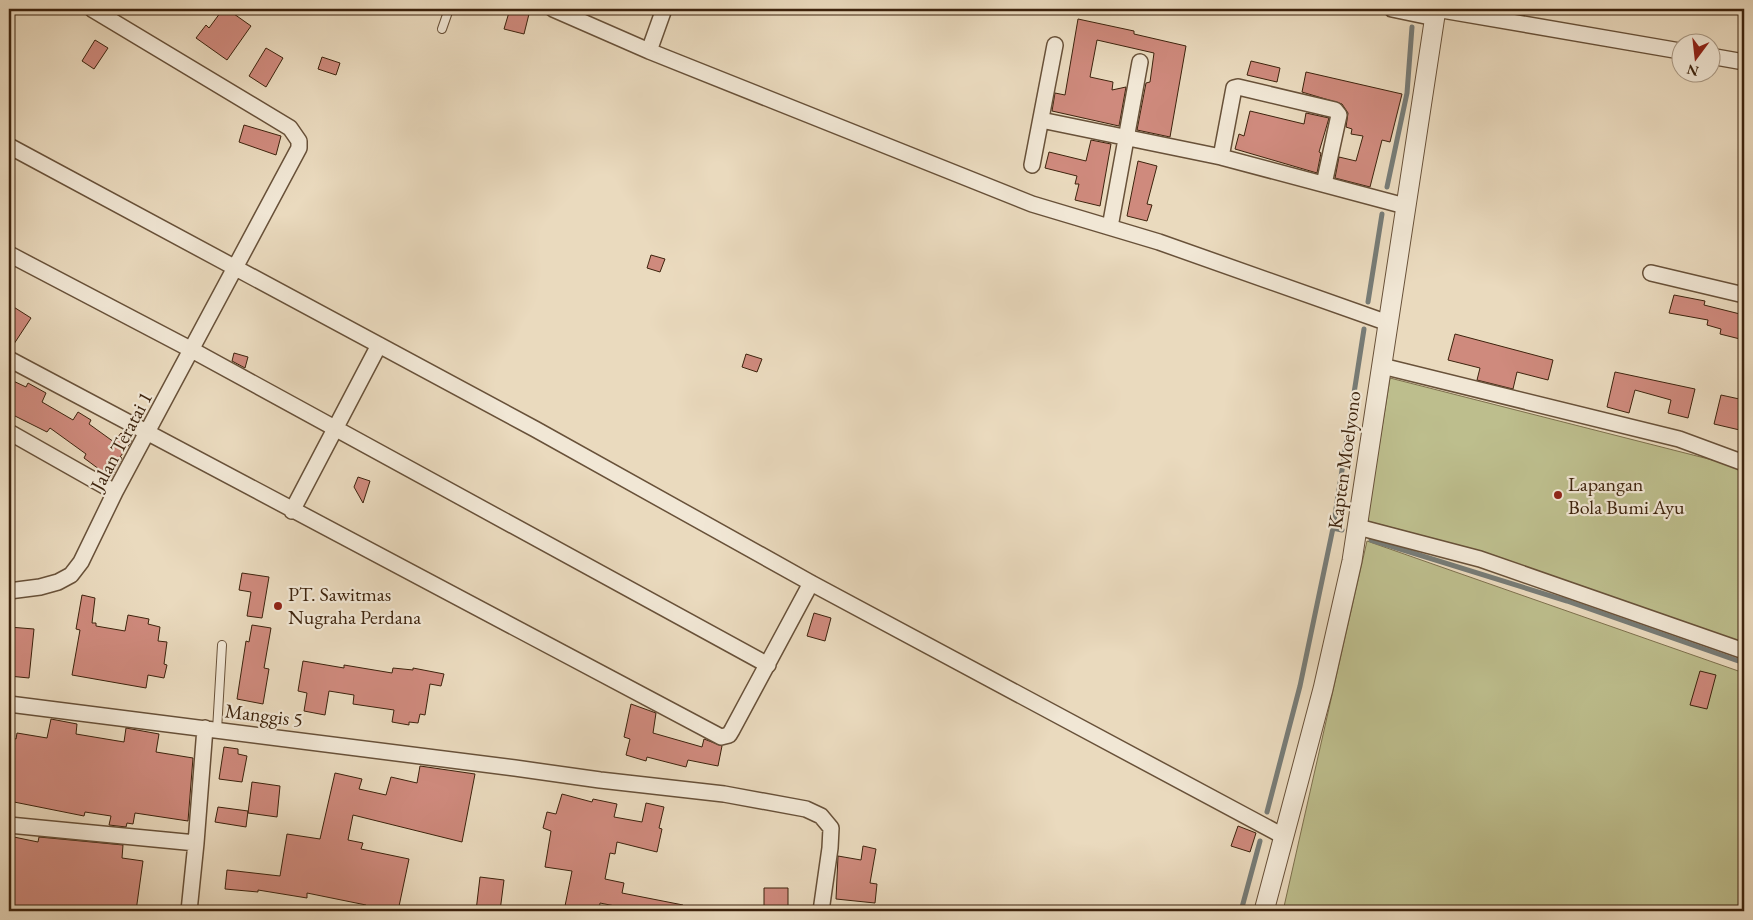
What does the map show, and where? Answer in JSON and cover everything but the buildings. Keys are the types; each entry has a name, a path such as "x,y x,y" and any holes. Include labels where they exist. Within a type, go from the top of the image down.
{"street":[{"name":"Jalan Teratai 1","path":"9,591 40,587 71,575 85,554 115,492 297,153 299,141 290,128 92,9"},
{"path":"553,9 648,51 1032,204 1110,227 1388,323"},
{"path":"648,51 664,9"},
{"path":"1392,9 1436,12 1670,49"},
{"name":"Kapten Moelyono","path":"1264,911 1323,689 1358,527 1405,206 1436,12"},
{"path":"1032,165 1055,45"},
{"path":"1720,58 1744,62"},
{"path":"1110,227 1140,62"},
{"path":"1221,157 1234,88 1238,87 1335,110 1339,115 1324,184"},
{"path":"1041,120 1221,157 1405,206"},
{"path":"9,146 379,345 812,583 1283,836"},
{"path":"9,254 192,350 335,430 768,664"},
{"path":"1652,273 1744,295"},
{"path":"292,511 379,345"},
{"path":"9,359 292,511 721,737 729,735 732,730 812,583"},
{"path":"1382,366 1679,439 1744,463"},
{"path":"9,432 115,492"},
{"path":"1358,527 1480,559 1744,651"},
{"name":"Manggis 5","path":"9,704 600,780 724,794 806,809 821,816 831,828 821,911"},
{"path":"188,911 211,729"},
{"path":"9,825 196,843"}],"lane":[{"path":"442,29 449,9"},
{"path":"211,729 222,645"}],"green space":[{"name":"Lapangan Bola Bumi Ayu","path":"1390,378 1744,468 1744,643 1484,552 1367,521"},
{"path":"1367,541 1744,673 1744,911 1283,911"}],"waterway":[{"path":"1387,187 1407,93 1412,27"},
{"path":"1368,302 1382,214"},
{"path":"1267,812 1300,686 1333,528 1364,329"},
{"path":"1333,528 1342,530"},
{"path":"1371,540 1567,601 1744,663"},
{"path":"1241,911 1260,841"}],"place":[{"name":"Lapangan Bola Bumi Ayu","path":"1558,495"},
{"name":"PT. Sawitmas Nugraha Perdana","path":"278,606"}]}
